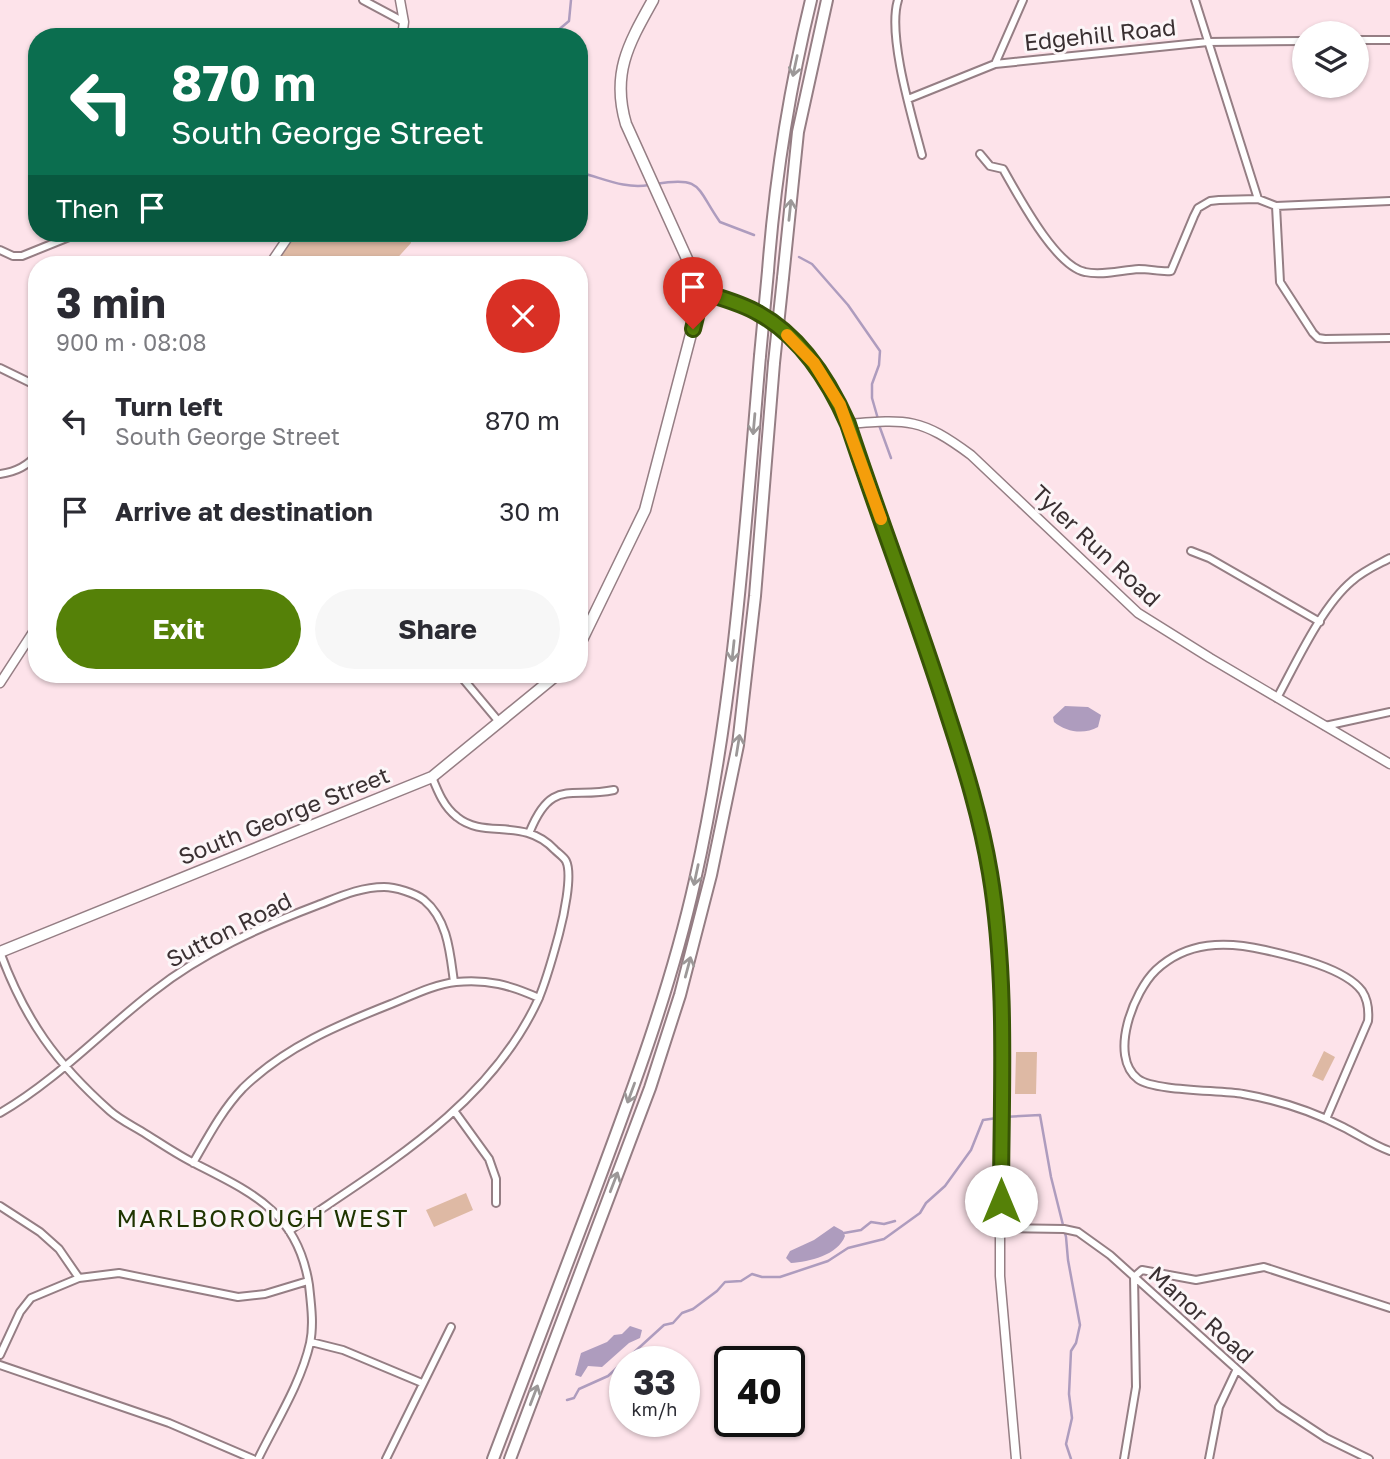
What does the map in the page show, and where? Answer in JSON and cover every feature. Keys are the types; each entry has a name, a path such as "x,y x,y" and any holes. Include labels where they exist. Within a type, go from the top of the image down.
{"highway":[{"path":"493,1459 630,1097 665,988 694,882 726,710 784,126 811,0"},
{"path":"510,1459 650,1088 680,995 708,887 738,746 798,132 808,76 827,0"}],"main road":[{"path":"588,627 645,510 702,292 626,124 620,95 624,57 653,0"},
{"name":"South George Street","path":"0,952 432,777 547,683"}],"street":[{"path":"363,0 404,22"},
{"path":"400,0 403,28"},
{"path":"898,0 894,26 922,155"},
{"path":"995,64 1023,0"},
{"path":"1195,0 1258,199"},
{"path":"1369,40 1390,40"},
{"name":"Edgehill Road","path":"908,99 995,64 1208,42 1292,41"},
{"path":"981,154 990,166 1003,169 1035,226 1046,239 1078,271 1089,273 1143,269 1171,271 1198,208 1210,201 1258,199 1276,206 1390,201"},
{"path":"1276,206 1280,282 1312,333 1325,340 1390,338"},
{"path":"0,250 13,256 22,256 57,242"},
{"path":"702,292 748,308 782,329 814,363 840,405 942,694 968,778 981,829 998,936 1001,1288 1016,1459"},
{"path":"0,368 28,382"},
{"name":"Tyler Run Road","path":"848,424 908,422 945,435 971,454 1138,613 1390,764"},
{"path":"0,474 13,472 28,463"},
{"path":"1191,551 1209,558 1320,622"},
{"path":"1277,698 1320,622 1353,580 1390,558"},
{"path":"0,683 28,640"},
{"path":"467,683 500,723"},
{"path":"1325,726 1390,712"},
{"path":"289,1231 425,1138 456,1112 492,1072 523,1029 539,998 563,921 568,888 566,862 550,844 530,831 476,826 458,818 442,800 432,777"},
{"path":"530,831 537,814 552,798 572,791 597,793 614,790"},
{"name":"Sutton Road","path":"0,1113 42,1087 154,991 197,961 272,922 358,890 386,887 422,898 436,913 448,938 454,982"},
{"path":"1326,1119 1368,1021 1368,1003 1364,995 1347,979 1312,963 1262,949 1223,944 1198,946 1181,953 1162,964 1145,982 1135,1001 1125,1047 1128,1067 1138,1079 1154,1085 1259,1098 1326,1119 1390,1151"},
{"path":"0,952 12,985 37,1032 66,1067 112,1113 193,1163 236,1183 269,1206 289,1231 301,1255 312,1308 311,1342 301,1371 256,1459 169,1423 0,1365"},
{"path":"193,1163 222,1113 243,1088 274,1062 329,1028 409,996 454,982 491,982 515,987 539,998"},
{"path":"456,1112 489,1159 496,1179 496,1203"},
{"path":"0,1206 40,1232 59,1249 79,1278"},
{"name":"Manor Road","path":"1001,1227 1078,1232 1095,1243 1279,1407 1306,1426 1369,1459"},
{"path":"1124,1459 1136,1387 1134,1277 1142,1270 1196,1280 1264,1267 1390,1308"},
{"path":"0,1355 20,1312 31,1298 79,1278 120,1273 238,1297 265,1294 308,1281"},
{"path":"386,1459 451,1327"},
{"path":"311,1342 343,1350 422,1383"},
{"path":"1209,1459 1219,1407 1236,1371"}],"shaded area":[{"path":"290,242 411,243 399,256 280,256"},
{"path":"1065,706 1088,707 1101,715 1098,727 1081,732 1054,722 1053,717"},
{"path":"1324,1051 1335,1057 1323,1081 1312,1076"},
{"path":"1016,1052 1037,1052 1036,1094 1015,1094"},
{"path":"466,1193 473,1210 434,1227 426,1210"},
{"path":"834,1226 843,1231 845,1236 830,1253 791,1263 786,1258 790,1251 814,1240"},
{"path":"630,1326 642,1330 640,1338 626,1346 609,1346 609,1361 602,1367 588,1366 581,1377 575,1375 581,1353 607,1342 614,1335 622,1334"}],"waterway":[{"path":"561,28 569,21 571,0"},
{"path":"588,175 632,186 649,185"},
{"path":"656,184 682,182 697,187 720,222 754,235"},
{"path":"799,257 812,264 848,305 880,351 879,365 872,384 872,398 878,419"},
{"path":"879,425 891,458"},
{"path":"1003,1117 1040,1115 1051,1177 1066,1237 1080,1325 1076,1343 1071,1351 1069,1394 1072,1418 1066,1444 1071,1459"},
{"path":"567,1400 574,1398 579,1389 608,1376 664,1325 673,1323 682,1313 693,1309 725,1282 741,1281 752,1274 780,1277 828,1261 848,1248 884,1239 920,1213 926,1203 945,1186 971,1150 983,1120 997,1118"},
{"path":"844,1233 861,1230 871,1222 884,1224 895,1221"}],"slow traffic":[{"path":"787,335 814,363 840,405 881,519"}],"district":[{"name":"MARLBOROUGH WEST","path":"263,1219"}],"route":[{"path":"693,329 702,292 761,314 782,329 814,363 840,405 848,424 942,694 981,829 998,936 1001,1201"}]}
